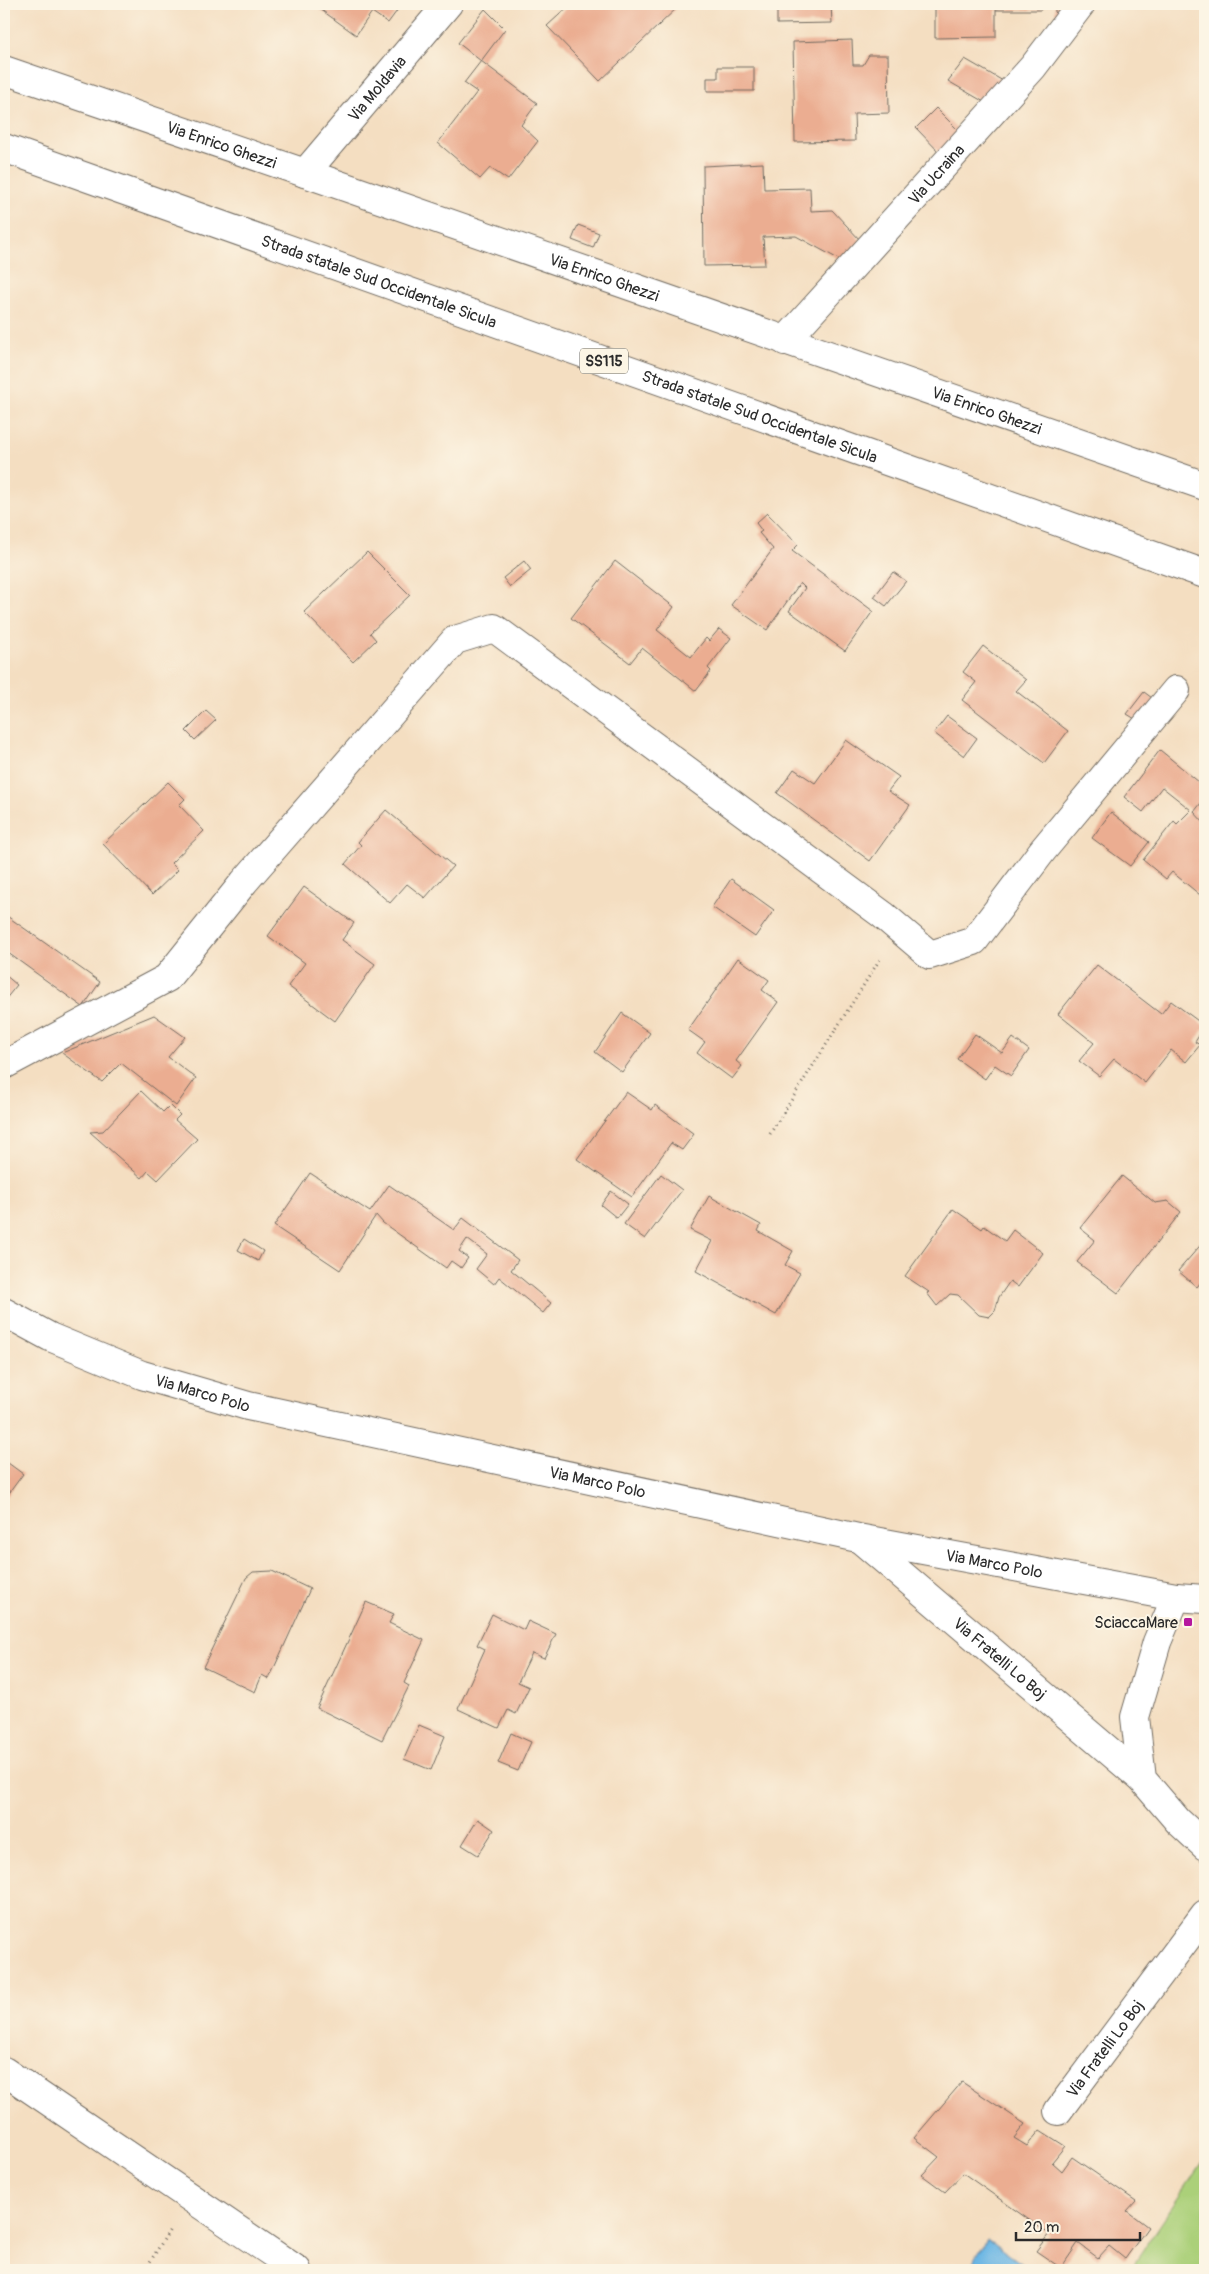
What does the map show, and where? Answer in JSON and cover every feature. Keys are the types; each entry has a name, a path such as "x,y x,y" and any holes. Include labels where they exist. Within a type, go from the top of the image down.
{"street":[{"name":"Via Moldavia","path":"305,173 448,4"},
{"name":"Via Ucraina","path":"785,341 1033,67 1081,4"},
{"name":"Via Enrico Ghezzi","path":"4,70 1205,486"},
{"name":"Strada statale Sud Occidentale Sicula","path":"4,148 1205,574"},
{"path":"4,1065 167,978 244,882 455,640 494,628 883,915 930,955 974,941 1043,850 1176,690"},
{"name":"Via Marco Polo","path":"4,1312 50,1337 142,1375 248,1406 858,1538 1176,1597 1205,1600"},
{"name":"Via Fratelli Lo Boj","path":"858,1538 1142,1778 1178,1821 1205,1846"},
{"path":"1142,1778 1135,1717 1157,1642 1176,1597"},
{"name":"Via Fratelli Lo Boj","path":"1058,2111 1205,1914"},
{"path":"4,2071 297,2270"}],"path":[{"path":"770,1134 899,929"},
{"path":"145,2270 189,2197"}],"green space":[{"path":"1205,2158 1205,2270 1130,2270"}],"water":[{"path":"987,2239 1031,2270 978,2270 971,2266"}],"building":[{"path":"313,4 402,4 388,23 372,12 356,35"},
{"path":"571,4 677,4 679,6 600,81 547,26"},
{"path":"777,4 831,4 832,23 777,24"},
{"path":"935,4 1041,4 1041,10 996,10 996,37 935,38"},
{"path":"1055,4 1072,4 1063,18 1055,12"},
{"path":"485,9 505,29 481,61 458,43"},
{"path":"852,40 853,65 863,65 869,55 888,55 889,113 854,114 855,141 795,142 793,42"},
{"path":"965,59 1010,85 991,106 948,81"},
{"path":"481,61 537,103 521,125 538,141 508,180 490,168 480,179 438,143 477,92 464,83"},
{"path":"718,67 754,67 754,91 707,91 707,78 718,78"},
{"path":"936,108 963,135 942,155 916,128"},
{"path":"763,163 764,189 810,188 811,211 832,210 861,241 842,261 796,236 763,237 765,265 704,266 703,166"},
{"path":"578,225 599,233 593,248 572,240"},
{"path":"767,513 798,545 792,551 873,611 845,651 789,611 805,588 800,583 767,630 731,605 773,549 759,533 762,531 756,523"},
{"path":"367,552 410,595 370,633 376,640 353,662 304,612"},
{"path":"524,561 531,570 510,587 503,578"},
{"path":"615,561 674,607 657,630 691,657 706,638 709,641 719,629 731,638 708,668 711,671 696,691 642,648 630,663 571,618"},
{"path":"893,572 906,581 886,606 874,597"},
{"path":"983,646 1026,680 1016,691 1068,731 1044,763 962,700 976,682 963,672"},
{"path":"1144,692 1156,701 1140,722 1127,714"},
{"path":"206,711 216,720 195,740 186,731"},
{"path":"947,716 977,738 964,756 934,733"},
{"path":"846,740 899,777 888,791 910,805 870,861 777,793 794,769 815,783"},
{"path":"1160,750 1205,787 1205,798 1194,812 1205,824 1205,899 1172,872 1166,879 1143,860 1174,821 1177,824 1191,810 1162,787 1143,812 1124,797"},
{"path":"168,782 185,799 179,805 204,831 171,863 178,870 152,895 103,844"},
{"path":"386,810 453,866 425,898 407,884 390,903 345,864 361,845 358,842"},
{"path":"1111,812 1149,842 1130,866 1092,838"},
{"path":"731,879 774,910 755,937 712,907"},
{"path":"304,887 354,923 342,940 375,964 335,1021 288,986 305,963 268,936"},
{"path":"4,914 100,982 83,1007 4,950"},
{"path":"738,958 769,980 762,990 778,1002 736,1061 742,1066 732,1079 697,1053 705,1042 688,1030"},
{"path":"1097,965 1161,1014 1171,1001 1205,1026 1195,1042 1200,1045 1186,1062 1171,1050 1145,1083 1114,1059 1099,1076 1079,1061 1094,1043 1058,1014"},
{"path":"4,974 17,985 4,1001"},
{"path":"622,1013 650,1033 622,1072 595,1052"},
{"path":"154,1015 185,1037 168,1057 196,1078 176,1106 121,1063 102,1082 62,1053"},
{"path":"975,1034 1002,1053 1013,1038 1029,1050 1011,1076 995,1065 985,1079 957,1059"},
{"path":"141,1091 163,1112 170,1105 180,1115 175,1120 197,1139 158,1180 148,1171 142,1178 90,1132 103,1131"},
{"path":"626,1092 652,1110 655,1105 694,1134 682,1150 671,1143 632,1197 577,1159"},
{"path":"310,1173 370,1212 389,1185 454,1230 463,1218 518,1260 511,1270 551,1303 543,1313 499,1277 494,1284 476,1269 487,1254 467,1239 459,1251 468,1258 461,1268 451,1261 446,1268 383,1223 376,1215 340,1270 274,1226"},
{"path":"661,1174 682,1190 645,1239 624,1224"},
{"path":"1122,1176 1155,1203 1168,1201 1181,1212 1118,1293 1077,1262 1095,1240 1080,1228"},
{"path":"611,1191 628,1204 617,1218 601,1205"},
{"path":"709,1196 761,1225 758,1231 793,1251 785,1265 800,1273 776,1315 696,1271 712,1241 690,1230"},
{"path":"953,1209 982,1229 984,1226 1005,1241 1013,1230 1043,1253 1018,1287 1010,1281 999,1297 995,1311 989,1317 979,1315 958,1295 950,1294 937,1306 927,1293 929,1292 905,1276"},
{"path":"244,1239 263,1251 258,1261 238,1250"},
{"path":"1205,1240 1205,1277 1197,1287 1178,1271"},
{"path":"4,1460 23,1474 4,1500"},
{"path":"272,1571 310,1589 269,1679 262,1675 255,1692 203,1667 246,1578 253,1572"},
{"path":"366,1602 394,1614 389,1623 424,1640 404,1683 409,1686 382,1740 317,1708"},
{"path":"492,1614 524,1630 528,1621 556,1634 544,1658 532,1653 518,1682 529,1687 516,1714 508,1710 499,1728 458,1709 485,1649 477,1645"},
{"path":"419,1725 445,1736 431,1770 404,1759"},
{"path":"511,1733 531,1742 518,1771 498,1763"},
{"path":"478,1819 494,1830 478,1855 462,1845"},
{"path":"962,2082 1025,2124 1014,2138 1027,2146 1040,2130 1065,2146 1052,2162 1062,2171 1072,2157 1136,2201 1127,2211 1148,2227 1125,2259 1109,2246 1098,2258 1078,2243 1061,2268 1036,2251 1049,2234 963,2173 945,2192 922,2175 939,2157 914,2138"}],"place":[{"name":"SciaccaMare","path":"1188,1622"}]}
